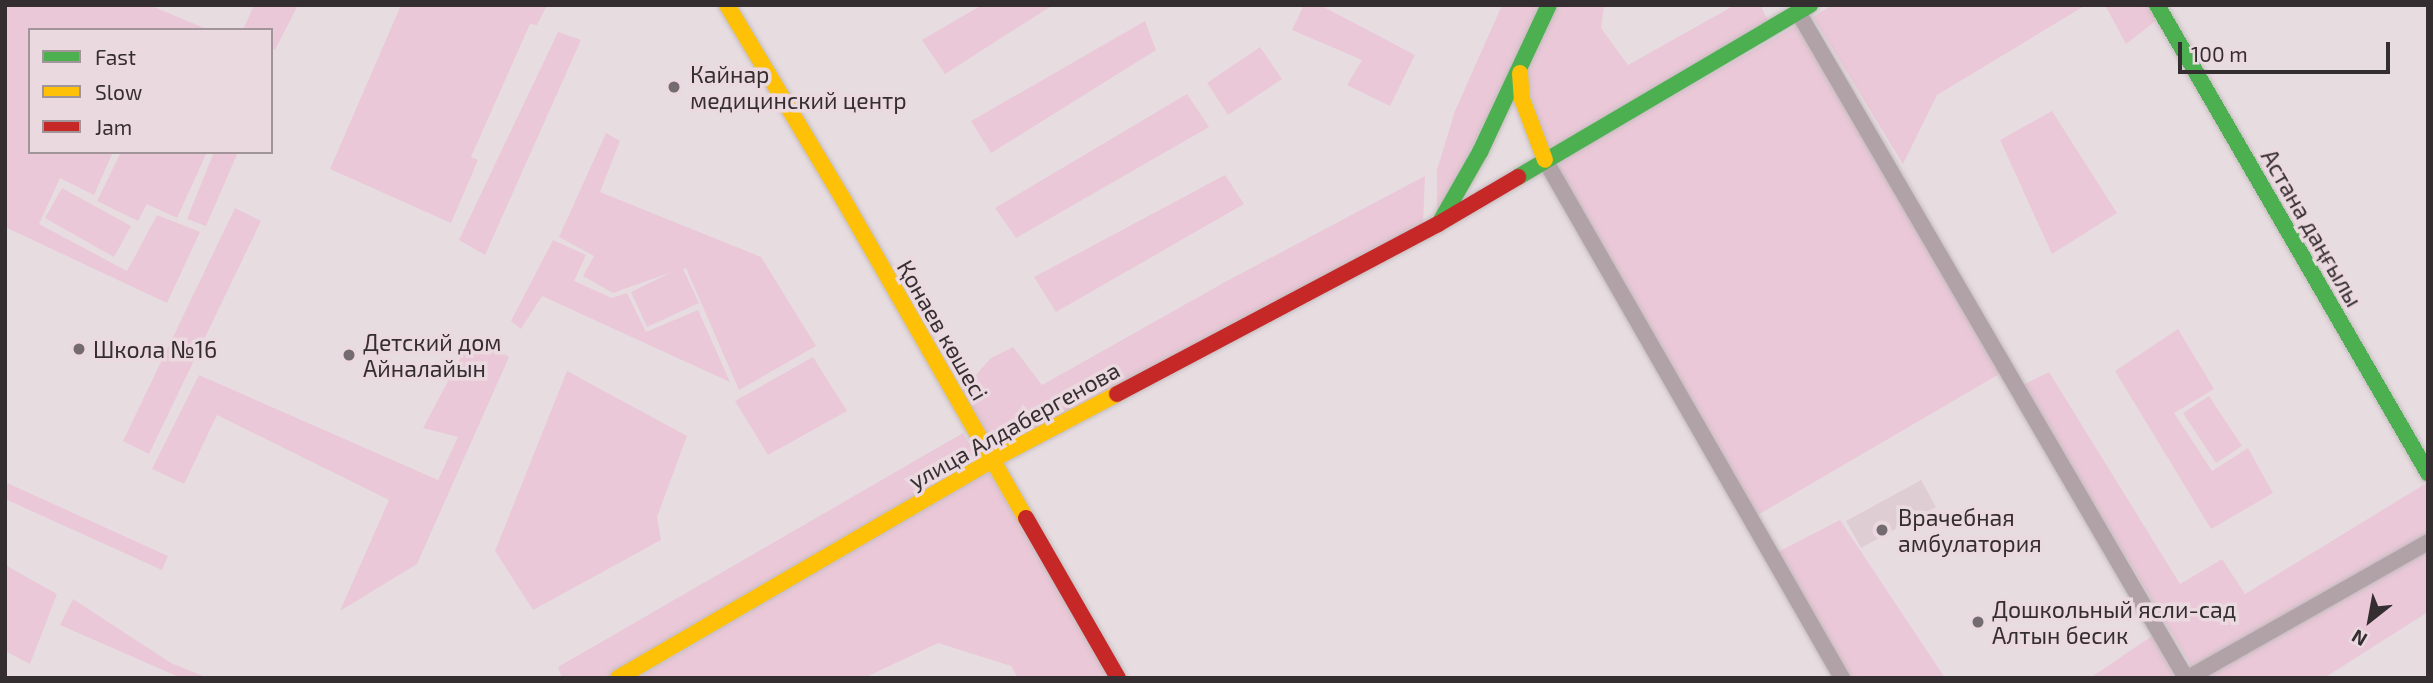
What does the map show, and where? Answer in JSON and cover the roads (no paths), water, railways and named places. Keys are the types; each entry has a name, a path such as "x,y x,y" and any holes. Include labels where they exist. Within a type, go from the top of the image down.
{"street":[{"name":"Қонаев көшесі","path":"727,5 843,200 1118,678"},
{"path":"1438,224 1480,152 1549,5"},
{"name":"Астана даңғылы","path":"2157,5 2428,473"},
{"name":"улица Алдабергенова","path":"618,678 992,460 1438,224 1804,9"},
{"path":"1804,9 2187,678 2428,542"},
{"path":"1520,69 1522,99 1545,160 1842,678"}],"place":[{"name":"Кайнар медицинский центр","path":"674,87"},
{"name":"Школа №16","path":"79,349"},
{"name":"Детский дом Айналайын","path":"349,355"},
{"name":"Врачебная амбулатория","path":"1882,530"},
{"name":"Дошкольный ясли-сад Алтын бесик","path":"1978,622"}]}
